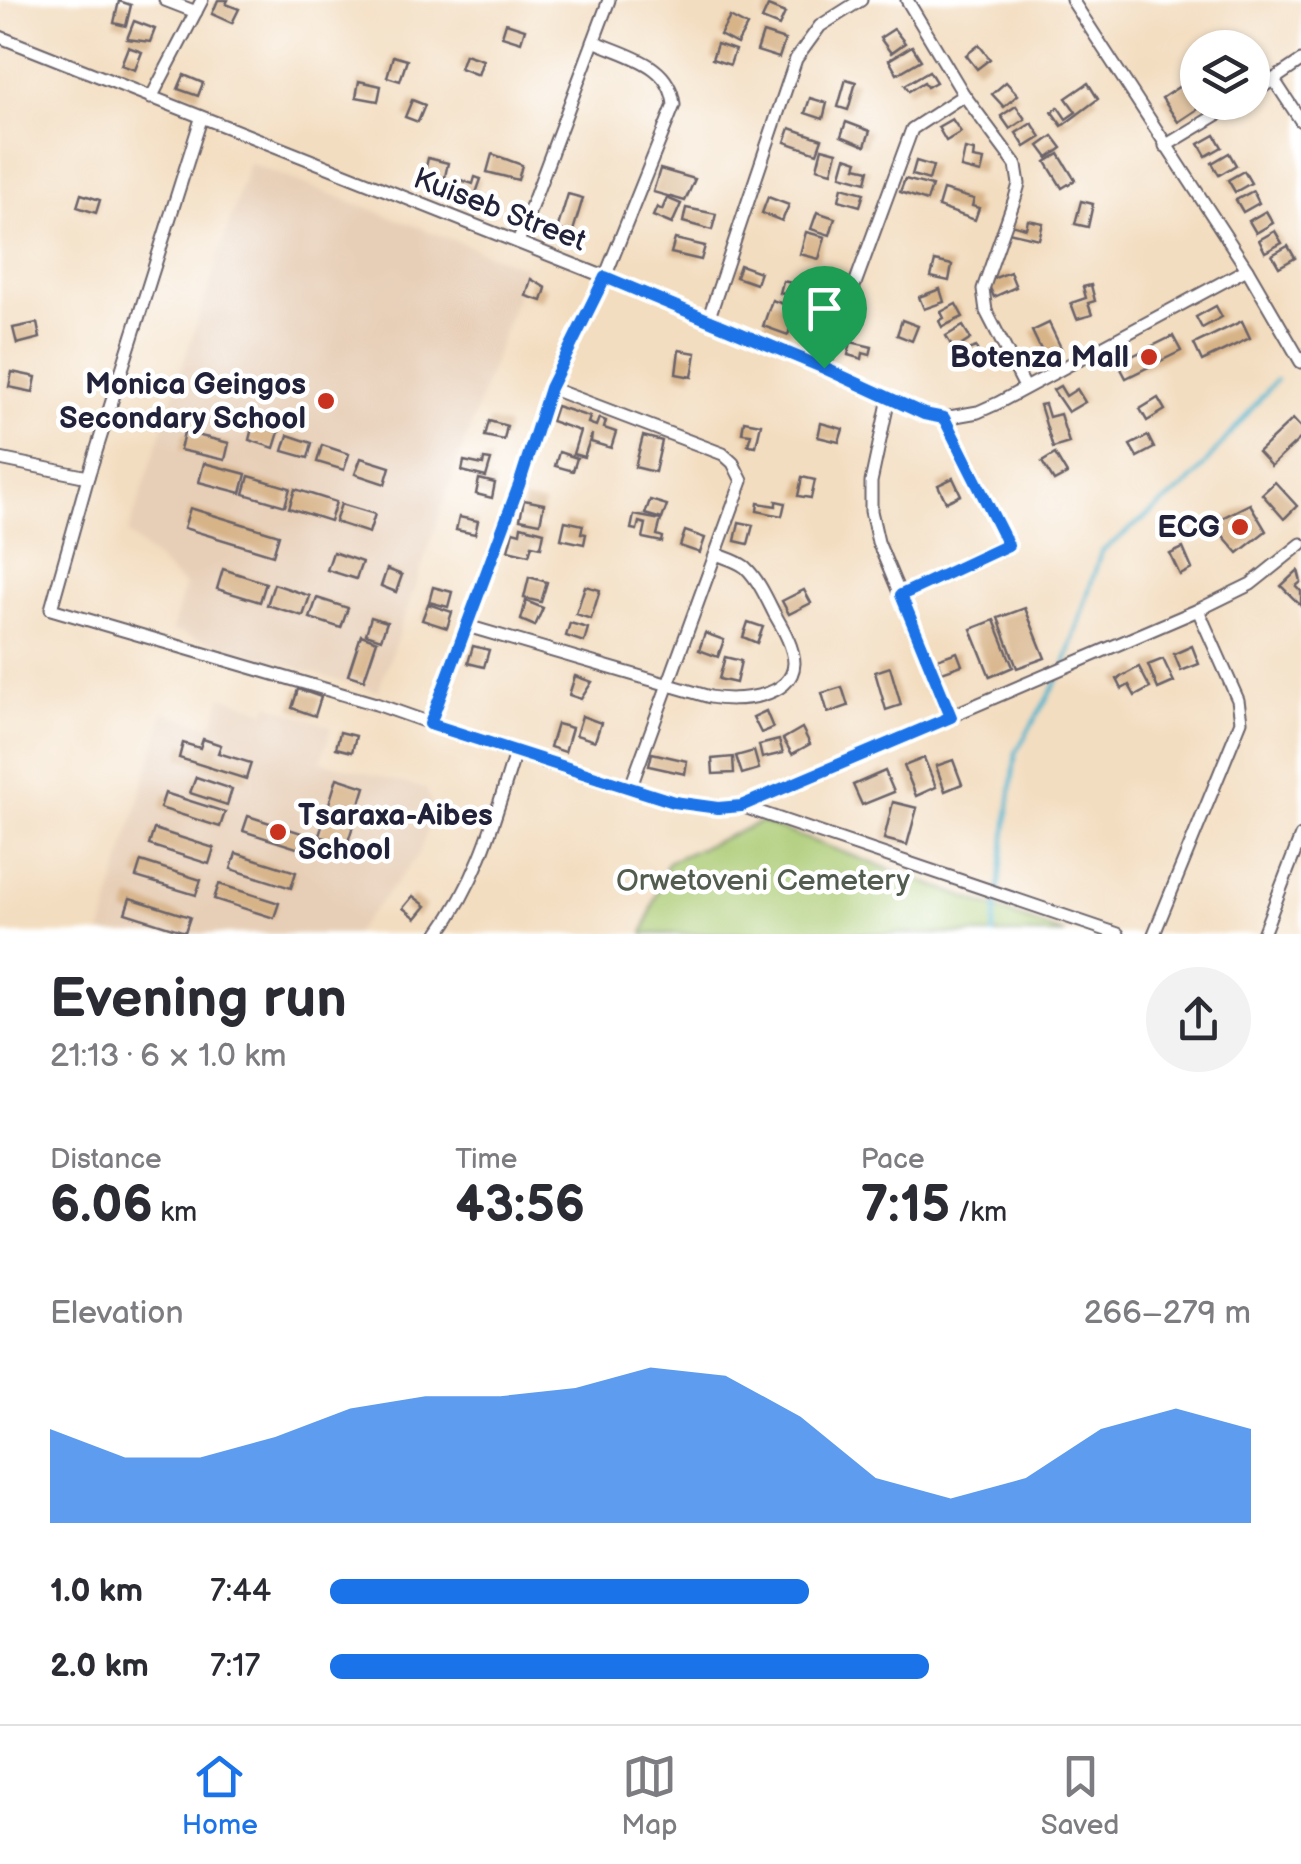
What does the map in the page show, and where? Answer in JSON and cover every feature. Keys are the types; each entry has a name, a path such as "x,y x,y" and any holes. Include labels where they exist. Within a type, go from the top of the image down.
{"street":[{"path":"151,98 199,6 164,0"},
{"path":"518,242 609,0"},
{"path":"708,320 796,58 820,26 861,0"},
{"path":"908,0 964,95 1016,165 1019,184 982,289 986,311 1025,387"},
{"path":"1072,0 1247,270 1301,362"},
{"name":"Kuiseb Street","path":"0,36 605,277 924,414 944,418"},
{"path":"430,724 550,388 605,277 674,105 672,90 658,70 594,42"},
{"path":"1270,83 1301,62"},
{"path":"1274,80 1301,121"},
{"path":"824,368 912,129 964,95"},
{"path":"201,118 88,476 51,609 376,704 630,789 674,802 718,808 741,806 1198,610 1252,584 1300,547"},
{"path":"1165,146 1208,120"},
{"path":"901,595 1008,545 944,418 978,412 1247,270"},
{"path":"550,388 723,454 742,481 630,789"},
{"path":"889,398 871,482 871,510 878,542 951,717"},
{"path":"0,458 88,476"},
{"path":"467,626 729,701 768,693 787,682 794,666 781,626 758,582 742,564 716,554"},
{"path":"1154,934 1241,721 1238,700 1198,610"},
{"path":"438,934 466,894 484,855 515,753"},
{"path":"741,806 1118,934"},
{"path":"1264,934 1301,836"}],"shaded area":[{"name":"Monica Geingos Secondary School","path":"249,163 526,268 378,692 172,631 185,586 128,534"},
{"name":"Tsaraxa-Aibes School","path":"222,696 265,711 268,704 332,727 321,761 426,789 434,810 419,854 354,934 101,934 164,712 212,727"}],"green space":[{"name":"Orwetoveni Cemetery","path":"761,822 1065,934 643,934 668,862"}],"building":[{"path":"218,0 228,0 226,4 239,9 232,23 212,14"},
{"path":"119,1 131,5 126,26 114,23"},
{"path":"768,6 785,13 779,26 762,19"},
{"path":"730,17 747,26 737,44 720,35"},
{"path":"134,21 155,29 150,42 127,39"},
{"path":"506,23 525,29 521,42 502,36"},
{"path":"894,29 905,43 891,53 880,38"},
{"path":"763,33 785,40 779,58 757,51"},
{"path":"717,44 735,50 730,65 712,59"},
{"path":"979,45 990,59 977,69 966,55"},
{"path":"912,46 921,60 897,74 889,60"},
{"path":"128,47 142,52 135,70 121,65"},
{"path":"465,54 483,60 478,75 460,68"},
{"path":"393,56 407,60 400,81 387,77"},
{"path":"929,71 936,82 927,87 924,82 909,91 905,85"},
{"path":"184,75 203,83 198,96 178,89"},
{"path":"846,79 856,82 848,110 838,107"},
{"path":"359,81 381,86 378,101 356,97"},
{"path":"1006,82 1018,95 1004,107 992,94"},
{"path":"1088,83 1098,99 1062,126 1052,112 1058,107 1066,119 1076,112 1066,98"},
{"path":"1180,86 1181,120 1178,122 1162,98"},
{"path":"810,98 827,103 823,119 805,113"},
{"path":"412,100 425,105 418,122 405,117"},
{"path":"1016,106 1025,119 1010,129 1001,116"},
{"path":"952,119 961,132 946,141 938,127"},
{"path":"846,122 870,131 865,146 841,136"},
{"path":"1032,123 1041,137 1025,147 1016,133"},
{"path":"790,128 822,139 817,153 785,142"},
{"path":"1215,135 1222,147 1206,156 1199,144"},
{"path":"1053,136 1062,148 1048,158 1039,146"},
{"path":"822,148 837,152 832,172 817,168"},
{"path":"965,149 974,151 973,158 984,160 981,173 961,168"},
{"path":"1229,153 1236,165 1219,175 1212,163"},
{"path":"492,154 522,165 518,180 487,172"},
{"path":"1059,154 1075,180 1062,188 1046,162"},
{"path":"846,157 858,161 856,167 869,170 866,182 841,175"},
{"path":"428,158 448,163 442,190 422,185"},
{"path":"916,161 933,166 929,180 912,175"},
{"path":"660,169 695,179 685,201 653,192"},
{"path":"1244,171 1251,183 1235,192 1228,180"},
{"path":"475,177 481,179 474,199 456,193 461,180 473,184"},
{"path":"905,179 932,186 927,201 900,192"},
{"path":"842,187 864,193 860,206 839,200"},
{"path":"943,190 974,199 972,206 979,208 975,220 938,207"},
{"path":"1253,191 1259,203 1243,212 1236,200"},
{"path":"81,194 100,200 96,213 77,207"},
{"path":"568,194 583,198 570,241 561,238 563,231 557,230"},
{"path":"768,197 789,205 782,221 762,213"},
{"path":"667,198 681,204 672,224 653,216 657,207 662,210"},
{"path":"1081,201 1093,204 1088,227 1075,224"},
{"path":"686,208 716,214 712,230 683,222"},
{"path":"1266,211 1273,223 1256,233 1249,221"},
{"path":"817,212 835,218 830,235 811,229"},
{"path":"1028,220 1043,223 1039,239 1004,231 1007,223 1026,228"},
{"path":"1275,231 1282,243 1265,252 1259,240"},
{"path":"806,232 825,237 819,259 800,254"},
{"path":"675,239 705,246 701,260 671,253"},
{"path":"1288,246 1295,258 1279,267 1272,255"},
{"path":"935,261 952,265 949,281 931,277"},
{"path":"740,265 760,272 756,284 736,277"},
{"path":"1010,272 1016,287 994,297 987,281"},
{"path":"531,279 546,288 542,301 526,296"},
{"path":"783,281 804,286 801,298 780,293"},
{"path":"1091,285 1095,301 1088,303 1092,315 1077,319 1071,303 1086,298 1083,287"},
{"path":"940,289 944,302 924,309 919,297"},
{"path":"772,300 789,306 785,317 793,320 788,335 763,326"},
{"path":"956,304 963,317 942,327 941,312"},
{"path":"1216,306 1222,317 1202,328 1196,317"},
{"path":"902,320 918,326 912,341 897,335"},
{"path":"1242,321 1250,338 1202,361 1194,344"},
{"path":"37,323 40,338 17,344 13,328"},
{"path":"1049,323 1062,350 1045,358 1032,331"},
{"path":"963,326 971,339 954,350 946,336"},
{"name":"Botenza Mall","path":"1173,336 1181,351 1126,378 1118,363"},
{"path":"851,342 872,347 870,355 863,353 862,359 848,355"},
{"path":"976,347 981,361 963,368 957,354"},
{"path":"679,350 696,353 692,377 676,374"},
{"path":"12,372 36,377 33,392 9,387"},
{"path":"1060,386 1066,396 1077,389 1085,402 1068,412 1053,390"},
{"path":"1158,398 1165,410 1147,421 1140,409"},
{"path":"1045,404 1049,417 1060,414 1069,443 1053,448 1040,405"},
{"path":"556,406 590,417 588,423 596,426 599,418 606,421 604,428 616,432 611,448 591,442 592,434 584,457 573,454 580,431 551,421"},
{"path":"1293,419 1301,428 1301,438 1271,466 1258,452"},
{"path":"489,421 507,426 504,440 485,436"},
{"path":"744,421 761,424 756,446 748,445 751,434 742,433"},
{"path":"821,423 843,429 839,442 818,437"},
{"path":"253,424 279,432 274,448 249,440"},
{"path":"184,432 229,443 225,460 180,450"},
{"path":"288,435 312,443 308,458 283,451"},
{"path":"643,436 662,441 655,472 635,467"},
{"path":"1148,436 1154,448 1137,457 1130,445"},
{"path":"322,445 349,454 344,470 317,462"},
{"path":"559,452 577,458 573,471 555,466"},
{"path":"1055,454 1067,474 1054,481 1042,462"},
{"path":"361,458 390,467 385,484 355,474"},
{"path":"484,459 491,460 486,477 462,471 464,461 483,465"},
{"path":"204,463 246,474 241,493 199,482"},
{"path":"249,476 290,488 285,506 244,494"},
{"path":"802,477 815,480 811,498 798,496"},
{"path":"953,478 961,495 946,502 938,485"},
{"path":"479,479 495,483 492,498 476,494"},
{"path":"1275,482 1297,506 1284,519 1262,494"},
{"path":"295,489 336,502 330,521 289,508"},
{"path":"524,500 544,504 540,523 520,519"},
{"path":"650,500 667,505 662,519 645,514"},
{"path":"776,501 785,503 782,516 757,511 758,503 776,506"},
{"path":"341,504 375,514 369,533 335,522"},
{"name":"ECG","path":"1250,504 1266,531 1238,553 1212,523"},
{"path":"190,508 279,535 273,555 184,528"},
{"path":"634,515 661,520 657,535 663,537 662,542 643,538 646,524 639,522 637,530 631,529"},
{"path":"459,517 478,521 475,534 456,530"},
{"path":"565,521 583,525 584,544 561,539"},
{"path":"739,522 753,525 748,544 735,541"},
{"path":"521,526 544,532 541,547 532,545 529,555 508,550 513,531 520,533"},
{"path":"685,531 705,538 700,553 680,546"},
{"path":"1183,548 1192,569 1180,575 1170,554"},
{"path":"333,552 362,562 356,579 327,570"},
{"path":"223,569 266,583 260,602 217,589"},
{"path":"387,569 402,575 396,592 381,586"},
{"path":"1298,570 1301,582 1296,586 1301,591 1301,606 1281,586"},
{"path":"529,577 547,582 541,602 524,598"},
{"path":"274,584 310,596 303,616 267,605"},
{"path":"585,586 600,590 591,619 576,614"},
{"path":"433,587 452,592 448,607 429,602"},
{"path":"804,590 811,603 789,614 782,601"},
{"path":"317,598 348,608 341,628 310,618"},
{"path":"526,601 543,608 535,626 521,620"},
{"path":"428,604 452,612 447,628 422,620"},
{"path":"1025,608 1045,658 1017,668 998,618"},
{"path":"371,617 387,622 381,639 366,634"},
{"path":"994,620 1013,667 990,677 971,629"},
{"path":"748,622 763,627 757,643 743,637"},
{"path":"570,623 588,628 584,642 566,636"},
{"path":"705,633 724,640 718,657 699,650"},
{"path":"361,635 377,641 364,680 348,675"},
{"path":"473,646 489,650 484,667 468,663"},
{"path":"1192,646 1199,664 1181,671 1174,654"},
{"path":"957,652 962,665 942,672 937,659"},
{"path":"725,657 741,661 736,683 719,679"},
{"path":"1163,659 1174,682 1158,689 1148,665"},
{"path":"890,667 901,705 886,710 875,672"},
{"path":"1139,667 1150,688 1135,696 1129,685 1122,689 1117,679"},
{"path":"575,676 592,682 581,699 569,695"},
{"path":"842,687 848,706 828,713 822,693"},
{"path":"298,689 321,697 315,716 292,708"},
{"path":"766,711 773,728 761,733 753,717"},
{"path":"582,716 601,723 595,741 576,735"},
{"path":"557,724 572,728 565,752 550,747"},
{"path":"802,728 810,744 792,754 783,739"},
{"path":"340,732 356,736 352,752 336,748"},
{"path":"203,739 221,745 218,753 251,763 246,779 179,758 183,743 200,748"},
{"path":"779,740 783,753 762,758 759,745"},
{"path":"754,751 759,769 742,774 736,756"},
{"path":"652,753 687,761 685,774 649,766"},
{"path":"733,757 734,773 713,774 712,759"},
{"path":"924,758 936,787 916,796 904,766"},
{"path":"953,760 962,784 945,791 936,766"},
{"path":"885,771 894,792 862,805 853,785"},
{"path":"196,777 232,789 227,805 190,793"},
{"path":"337,778 365,787 347,845 319,836"},
{"path":"165,793 225,812 220,827 160,808"},
{"path":"893,802 917,808 907,845 884,839"},
{"path":"248,816 308,835 303,850 243,831"},
{"path":"154,829 214,848 209,864 149,845"},
{"path":"236,853 296,872 291,888 231,869"},
{"path":"141,861 201,880 196,895 136,877"},
{"path":"219,884 279,903 274,918 214,899"},
{"path":"413,896 426,906 416,918 403,908"},
{"path":"130,898 190,917 185,932 125,913"}],"waterway":[{"path":"1065,665 1101,552 1189,483 1276,380"},
{"path":"993,934 1016,752 1061,674"}],"place":[{"name":"Botenza Mall","path":"1149,357"},
{"name":"Monica Geingos Secondary School","path":"326,401"},
{"name":"ECG","path":"1240,527"},
{"name":"Tsaraxa-Aibes School","path":"278,832"}],"route":[{"path":"605,277 824,368 924,414 944,418 1008,545 901,595 951,717 741,806 718,808 674,802 430,724 519,485 550,388 605,277"}]}
